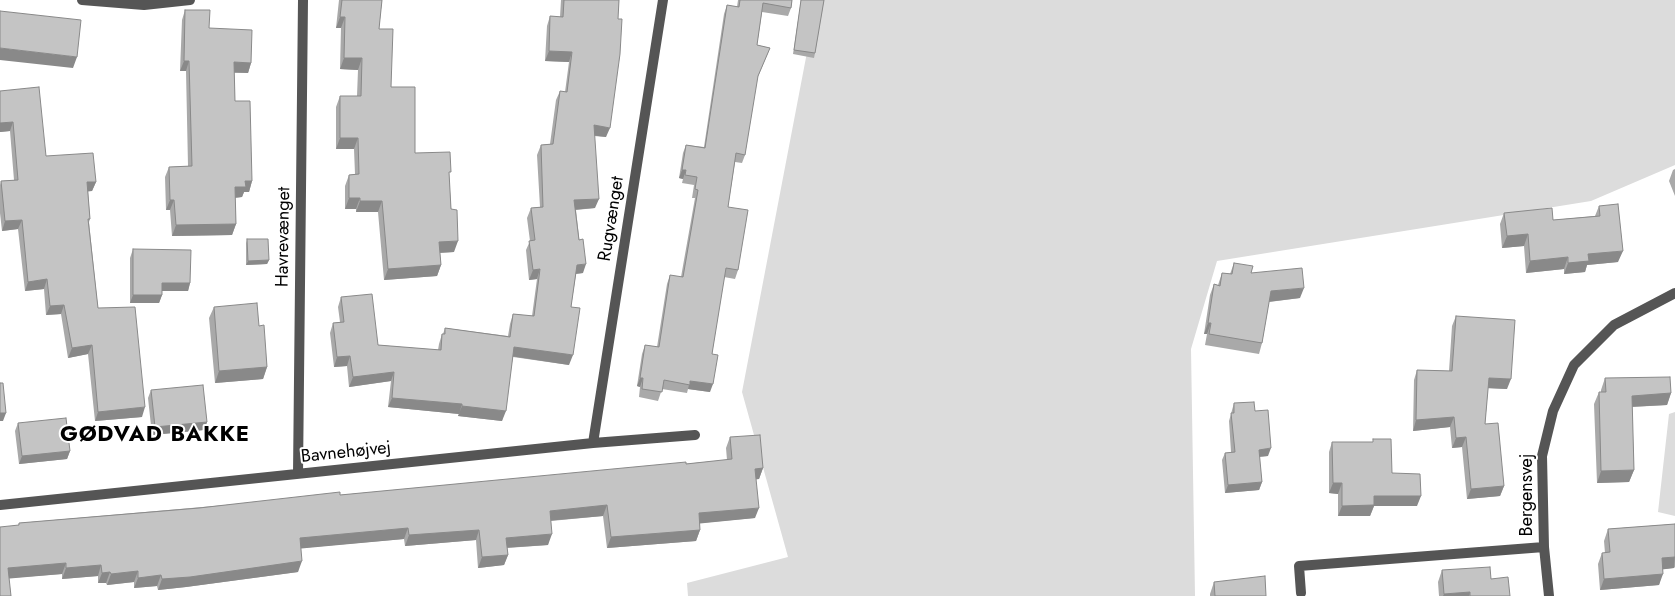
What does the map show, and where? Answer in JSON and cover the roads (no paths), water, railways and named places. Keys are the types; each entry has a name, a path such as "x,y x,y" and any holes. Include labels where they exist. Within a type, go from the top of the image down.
{"street":[{"path":"82,0 144,5 190,0"},
{"name":"Havrevænget","path":"298,474 303,0"},
{"name":"Rugvænget","path":"593,443 663,0"},
{"name":"Bergensvej","path":"1549,596 1544,547 1542,456 1553,411 1574,365 1614,325 1675,293"},
{"name":"Bavnehøjvej","path":"0,505 593,443 695,435"},
{"name":"Bergensvej","path":"1301,593 1299,566 1544,547"}],"district":[{"name":"GØDVAD BAKKE","path":"155,436"}]}
